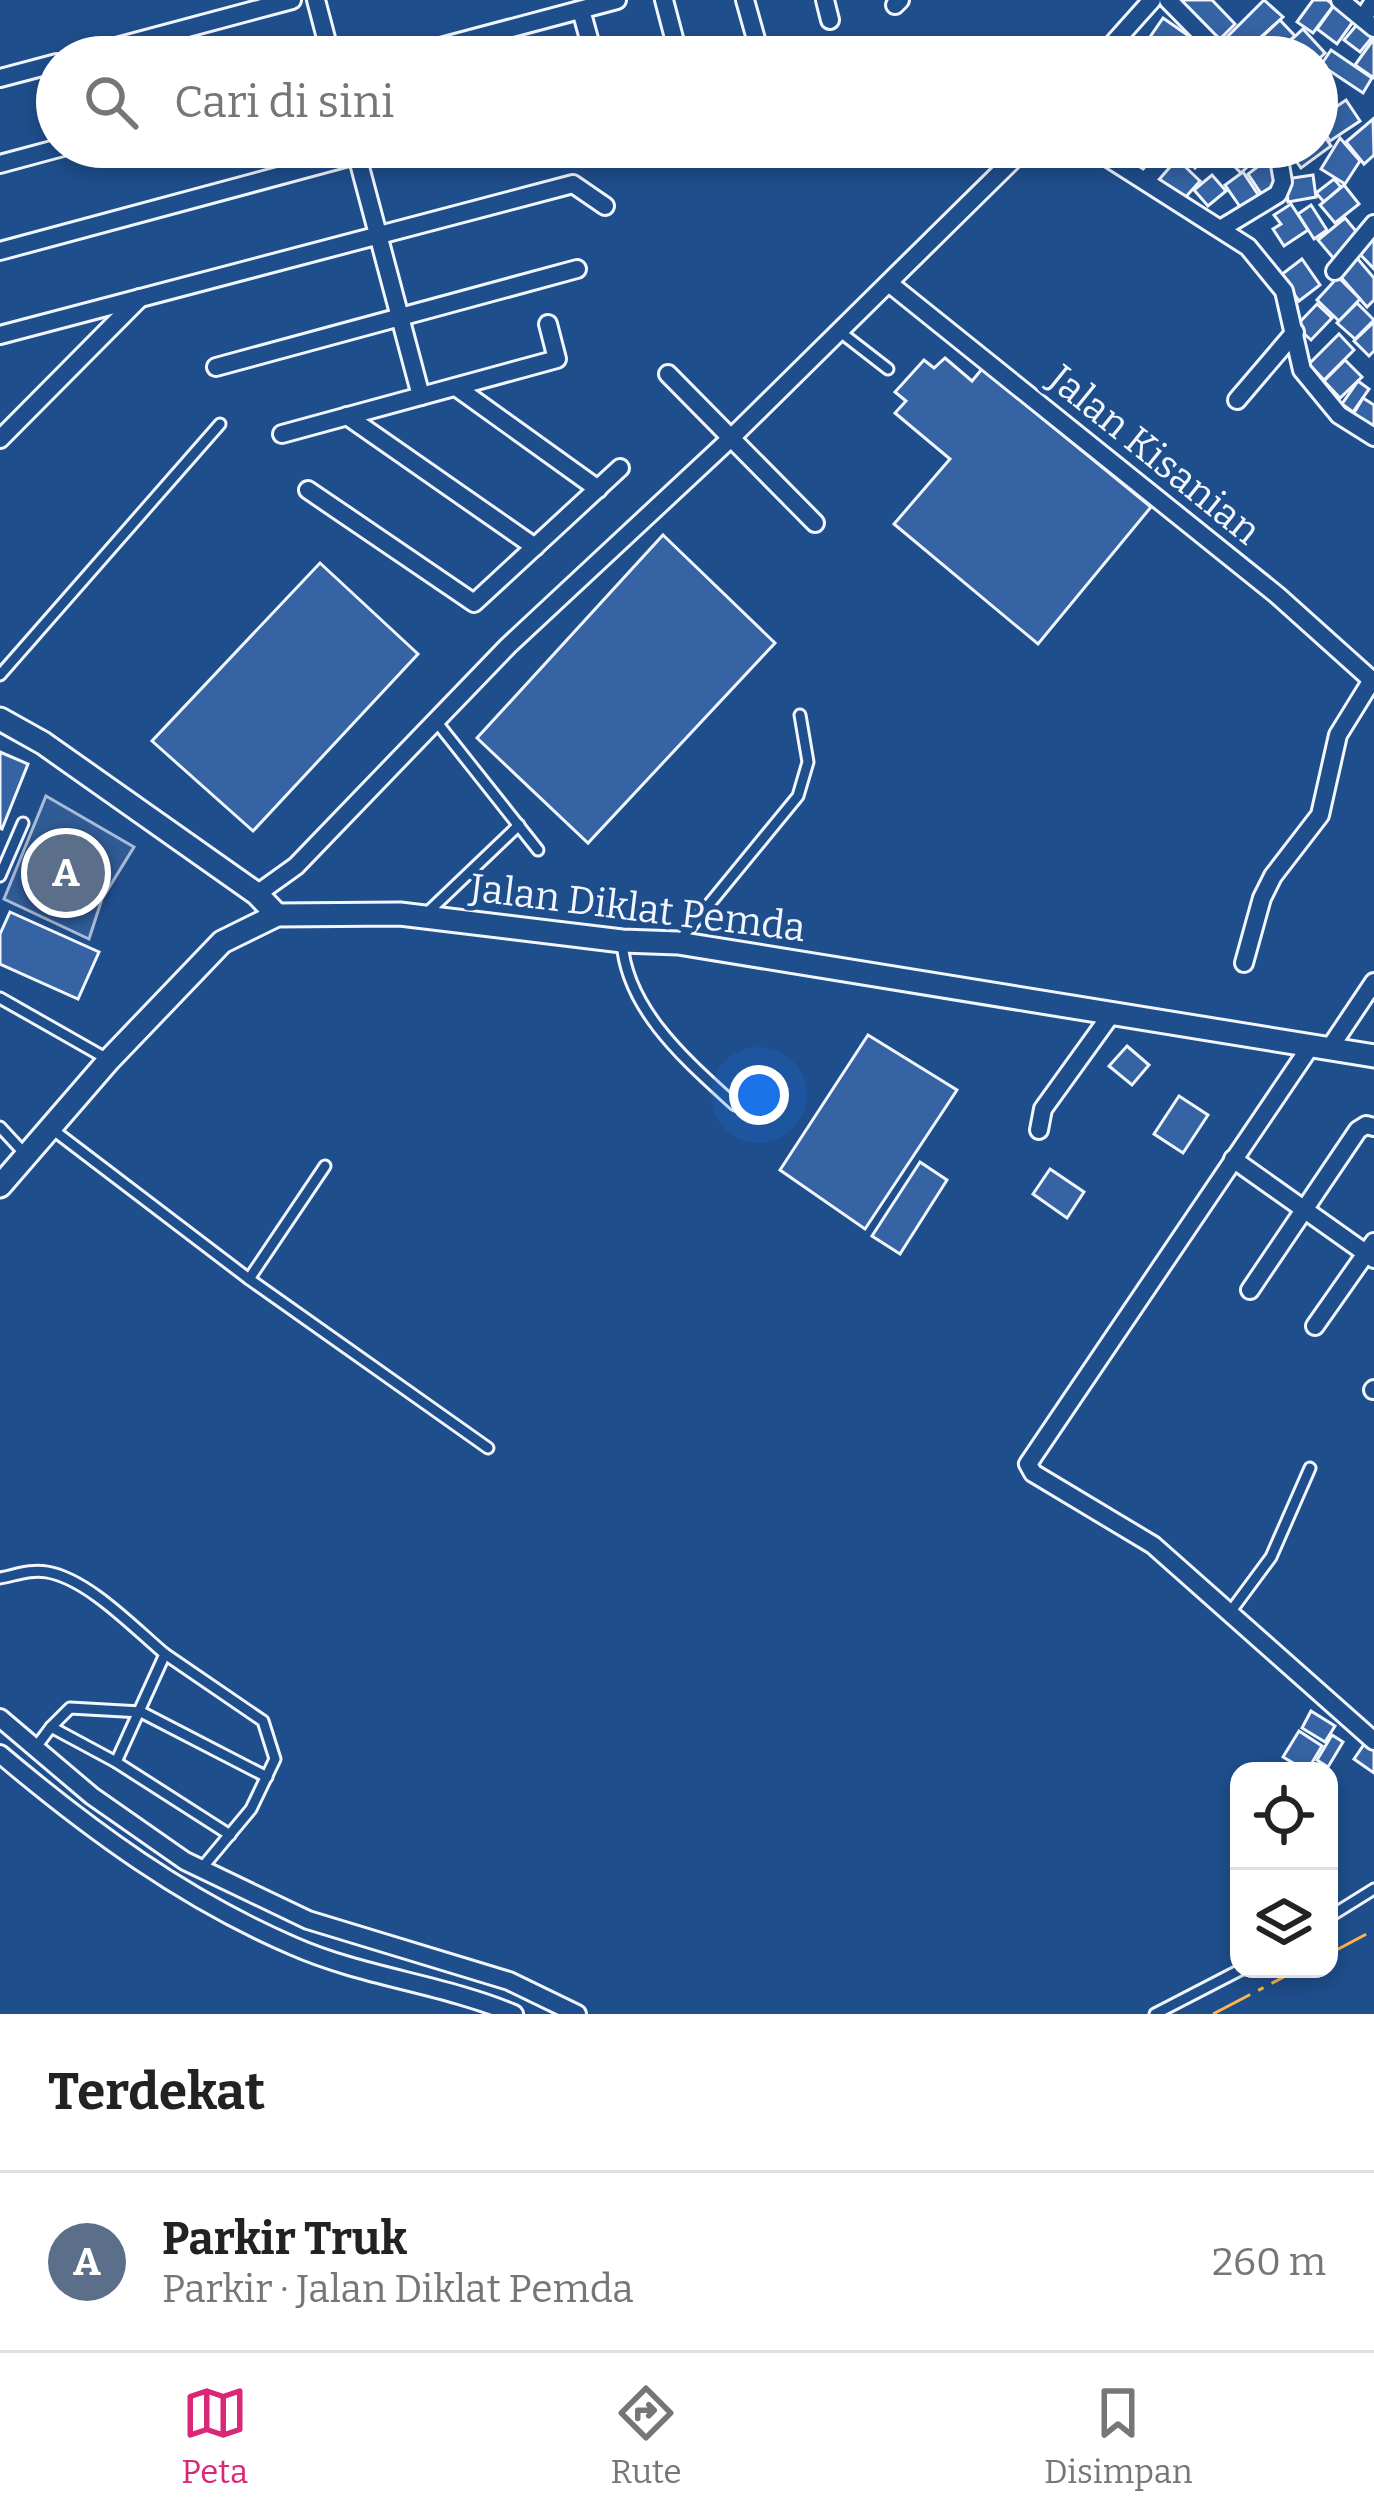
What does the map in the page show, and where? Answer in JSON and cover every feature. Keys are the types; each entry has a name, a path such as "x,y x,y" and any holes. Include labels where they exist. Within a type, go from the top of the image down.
{"street":[{"path":"157,36 292,0"},
{"path":"316,0 325,36"},
{"path":"483,36 617,0"},
{"path":"664,0 673,36"},
{"path":"745,0 754,36"},
{"path":"825,0 830,20"},
{"path":"1120,36 1152,0"},
{"path":"1168,0 1203,36"},
{"path":"1340,0 1368,23 1374,2"},
{"path":"581,10 588,36"},
{"path":"0,78 36,69"},
{"path":"0,164 36,154"},
{"path":"0,251 295,168"},
{"path":"361,168 421,396"},
{"path":"257,894 296,866 508,646 730,439 1005,168"},
{"path":"1126,168 1248,247 1284,291 1302,370 1339,415 1373,434"},
{"path":"1146,180 1157,168"},
{"path":"1222,228 1278,194 1283,182 1281,168"},
{"path":"0,335 573,184 604,206"},
{"path":"1335,271 1374,224"},
{"path":"215,367 577,269"},
{"name":"Jalan Kisanian","path":"890,284 1277,595 1373,681"},
{"path":"4,429 141,298"},
{"path":"283,434 556,359 548,324"},
{"path":"1237,400 1295,332"},
{"path":"668,374 814,523"},
{"path":"456,387 598,489"},
{"path":"347,416 535,547"},
{"path":"308,490 474,603 620,468"},
{"path":"1244,963 1262,898 1320,814 1338,734 1373,681"},
{"path":"0,719 43,743 257,894 278,915"},
{"name":"Jalan Diklat Pemda","path":"0,1186 109,1060 222,942 278,915 423,916 678,944 1374,1056"},
{"path":"1374,982 1238,1161 1028,1464 1033,1473 1153,1545 1374,1741"},
{"path":"1039,1130 1042,1109 1109,1016"},
{"path":"1250,1290 1361,1126 1374,1127"},
{"path":"1238,1161 1371,1252 1315,1326"},
{"path":"0,1718 92,1796 202,1869 308,1920 509,1982 578,2014"},
{"path":"0,1754 76,1819 170,1883 295,1948 514,2014"}],"lane":[{"path":"839,331 888,369"},
{"path":"0,676 220,424"},
{"path":"678,944 798,796 808,762 800,715"},
{"path":"435,720 538,850"},
{"path":"0,876 22,824"},
{"path":"423,916 519,825"},
{"path":"622,940 623,962 656,1024 735,1105"},
{"path":"0,998 109,1060"},
{"path":"0,1127 27,1157"},
{"path":"51,1128 249,1279 488,1448"},
{"path":"249,1279 325,1166"},
{"path":"1228,1615 1277,1547 1310,1468"},
{"path":"0,1578 33,1570 54,1573 99,1598 165,1654 263,1721 275,1759 251,1809 202,1869"},
{"path":"116,1762 165,1654"},
{"path":"36,1747 70,1708 141,1712 267,1777"},
{"path":"51,1727 116,1762 230,1835"},
{"path":"1338,1911 1374,1888"},
{"path":"1156,2014 1230,1975"}],"shaded area":[{"path":"46,796 134,847 102,899 89,939 4,899"}],"building":[{"path":"1172,0 1212,0 1235,24 1223,36 1207,36"},
{"path":"1264,0 1283,17 1262,36 1228,36"},
{"path":"1313,0 1334,5 1313,33 1297,22"},
{"path":"1335,4 1355,19 1338,43 1338,36 1326,36 1317,29"},
{"path":"1163,18 1189,36 1151,36"},
{"path":"1280,20 1295,36 1263,36"},
{"path":"1360,21 1374,35 1360,52 1344,40"},
{"path":"1374,41 1374,78 1355,65"},
{"path":"1338,55 1372,78 1363,93 1338,76"},
{"path":"1346,100 1360,121 1338,136 1338,106"},
{"path":"1373,119 1374,155 1364,164 1346,142"},
{"path":"1340,138 1360,161 1345,184 1321,169 1338,168"},
{"path":"1160,168 1186,168 1200,181 1183,200 1154,174"},
{"path":"1256,168 1273,168 1282,182 1262,195 1248,174"},
{"path":"1243,172 1261,199 1243,211 1225,185"},
{"path":"1212,175 1226,191 1208,206 1194,190"},
{"path":"1313,175 1316,197 1288,202 1286,179"},
{"path":"1334,179 1341,187 1324,202 1316,193"},
{"path":"1344,185 1359,204 1335,223 1320,205"},
{"path":"1291,204 1308,230 1284,246 1273,229 1281,224 1274,215"},
{"path":"1311,205 1327,230 1314,239 1298,214"},
{"path":"1345,218 1361,237 1335,260 1318,240"},
{"path":"1374,233 1374,269 1356,250"},
{"path":"1357,258 1374,278 1374,300 1367,307 1339,275"},
{"path":"1302,259 1320,285 1299,301 1281,275"},
{"path":"1338,277 1360,299 1339,321 1317,300"},
{"path":"1357,303 1374,320 1355,339 1337,323"},
{"path":"1317,304 1332,318 1311,340 1296,326"},
{"path":"1374,322 1374,351 1369,356 1354,341"},
{"path":"1339,334 1354,350 1324,380 1309,364"},
{"path":"945,358 972,381 982,369 1151,507 1038,644 894,524 950,459 895,413 906,401 895,392 924,360 934,368"},
{"path":"1345,360 1362,377 1340,398 1324,381"},
{"path":"1358,381 1369,389 1353,412 1342,404"},
{"path":"1363,398 1374,405 1374,429 1351,418"},
{"path":"663,535 775,643 588,843 477,738"},
{"path":"320,563 418,654 253,831 152,741"},
{"path":"0,752 28,764 2,829 0,828"},
{"path":"10,912 99,952 78,999 0,964 0,934"},
{"path":"868,1035 957,1090 865,1229 780,1170"},
{"path":"1127,1046 1149,1065 1132,1085 1109,1066"},
{"path":"1179,1096 1208,1115 1183,1153 1154,1134"},
{"path":"920,1162 947,1180 900,1254 872,1236"},
{"path":"1050,1169 1084,1192 1067,1218 1033,1194"},
{"path":"1311,1711 1335,1726 1325,1742 1302,1728"},
{"path":"1299,1731 1322,1746 1312,1762 1283,1757"},
{"path":"1332,1735 1343,1742 1331,1762 1317,1760"},
{"path":"1365,1743 1374,1750 1374,1773 1354,1759"}],"power":[{"path":"1338,1949 1374,1930"},
{"path":"1213,2014 1282,1978"}],"place":[{"name":"Parkir Truk","path":"66,873"}]}
